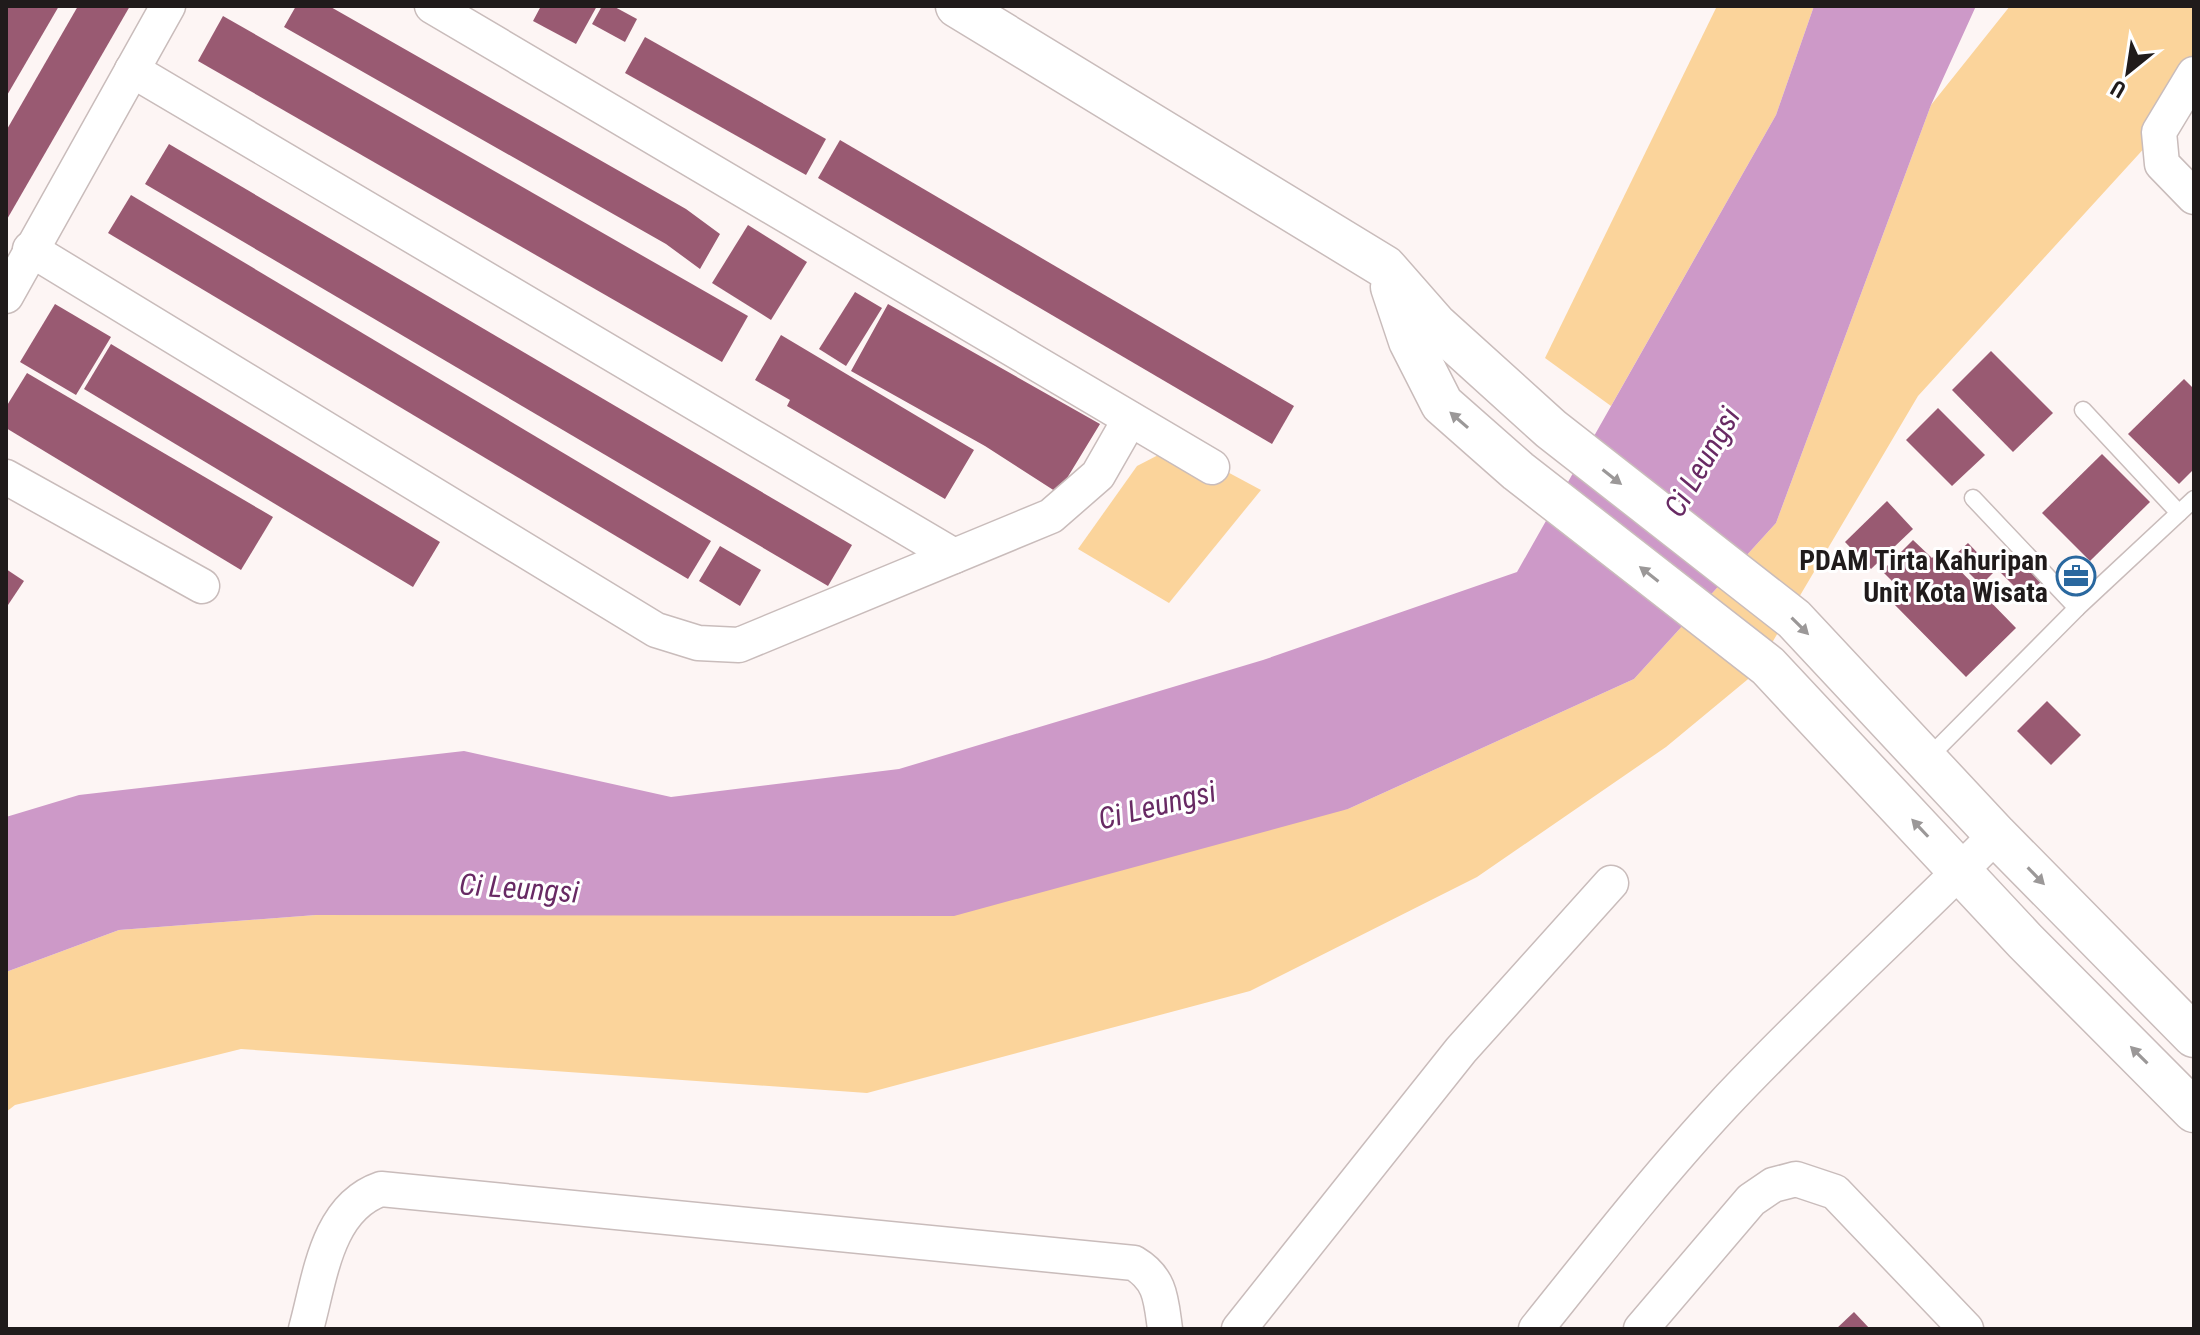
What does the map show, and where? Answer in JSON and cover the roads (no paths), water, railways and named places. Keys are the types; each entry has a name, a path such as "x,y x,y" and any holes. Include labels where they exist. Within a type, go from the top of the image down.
{"street":[{"path":"6,296 168,6"},
{"path":"432,6 1212,467"},
{"path":"957,6 1385,267 1436,325 1551,429 1794,619 1996,835 2194,1036"},
{"path":"132,70 954,556"},
{"path":"2194,74 2159,132 2162,164 2194,197"},
{"path":"30,249 656,630 698,643 739,645 1051,516 1098,475 1130,419"},
{"path":"1385,267 1410,341 1442,404 1518,471 1768,666 1960,871 2194,1111"},
{"path":"6,477 202,586"},
{"path":"1536,1329 1663,1171 1724,1105 1871,954 1996,835"},
{"path":"1239,1329 1461,1050 1611,883"},
{"path":"1641,1329 1751,1200 1773,1185 1796,1179 1835,1192 1966,1329"},
{"path":"306,1329 333,1235 344,1213 361,1196 381,1189 1134,1263 1149,1272 1159,1289 1165,1329"}],"lane":[{"path":"2083,410 2179,513"},
{"path":"1973,498 2077,608"},
{"path":"1926,760 2077,608 2194,499"}],"water":[{"name":"Ci Leungsi","path":"1814,6 1976,6 1931,105 1776,523 1634,679 1348,809 954,916 316,915 119,930 6,972 6,817 79,795 464,751 671,797 899,769 1263,660 1517,572 1776,115"}],"place":[{"name":"PDAM Tirta Kahuripan Unit Kota Wisata","path":"2076,576"}]}
